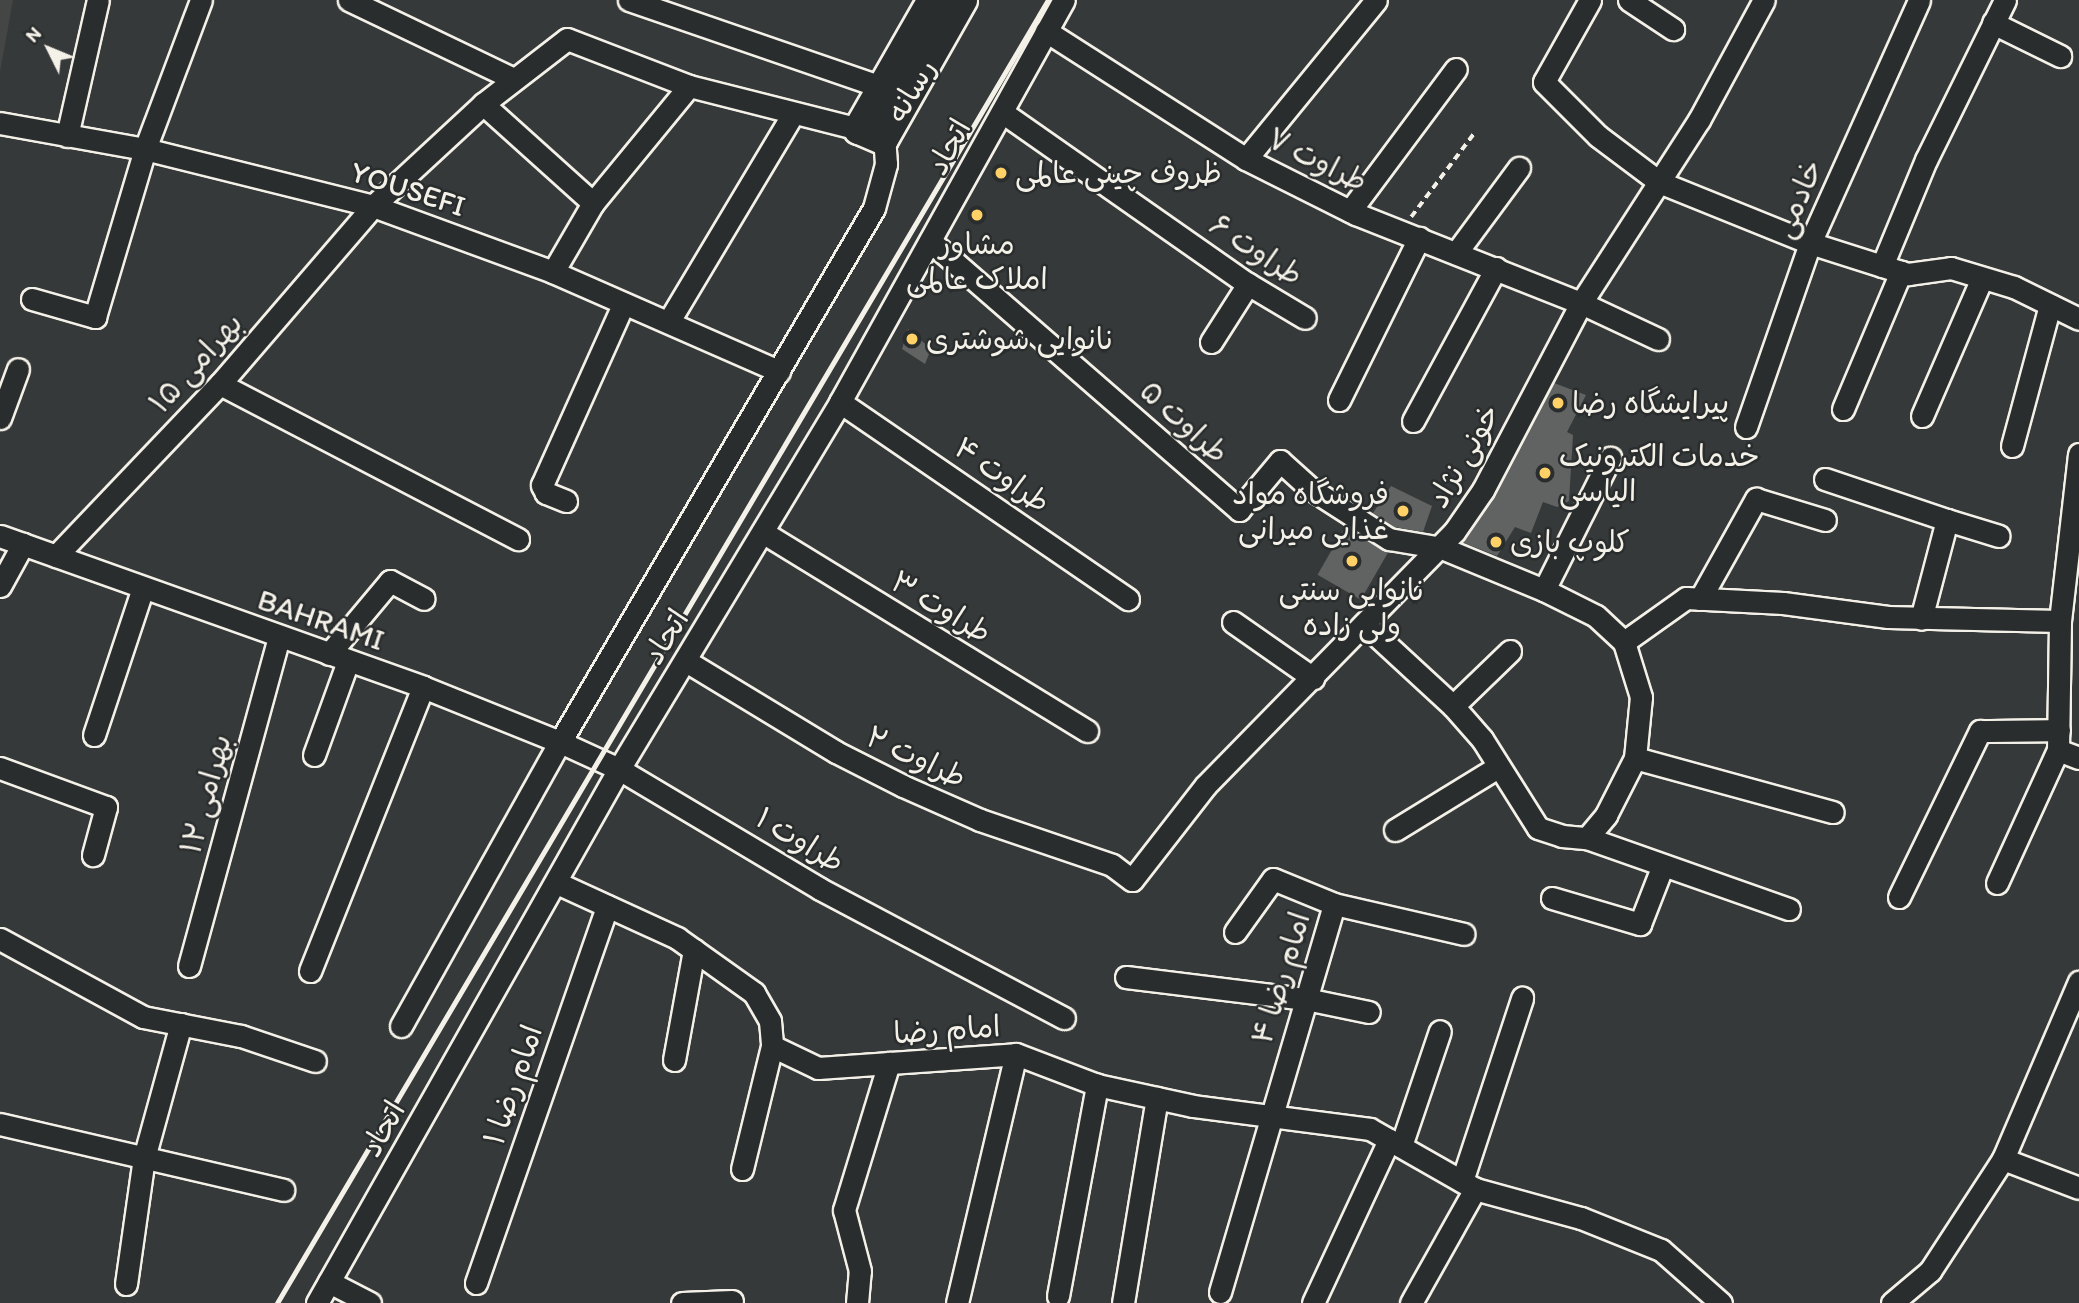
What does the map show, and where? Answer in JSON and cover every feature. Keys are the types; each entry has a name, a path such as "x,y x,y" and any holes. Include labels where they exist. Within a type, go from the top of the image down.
{"street":[{"path":"67,135 98,0"},
{"path":"32,299 95,317 145,149 201,0"},
{"path":"349,0 514,79"},
{"path":"629,0 881,87"},
{"name":"رسانه","path":"872,133 881,87 933,0"},
{"name":"رسانه","path":"872,133 962,0"},
{"name":"اتحاد","path":"317,1303 557,883 619,769 764,533 840,402 1064,0"},
{"path":"1246,159 1376,0"},
{"path":"1590,0 1544,82 1598,136 1660,182 1810,243 1891,269 1951,268 2050,305 2079,319"},
{"path":"1629,0 1673,29"},
{"name":"خونی نژاد","path":"1132,880 1206,785 1364,624 1443,548 1483,490 1581,303 1699,120 1764,0"},
{"name":"خادمی","path":"1746,427 1810,243 1919,0"},
{"path":"1843,409 1926,160 2005,0"},
{"path":"1993,23 2060,56"},
{"name":"طراوت ۷","path":"1046,31 1246,159 1350,211 1581,303 1658,339"},
{"name":"بهرامی ۱۵","path":"56,556 219,384 373,206 483,104 567,39 689,86"},
{"path":"1350,211 1456,69"},
{"path":"401,1026 560,742 874,208 886,164 872,133 689,86 593,203 554,272"},
{"path":"483,104 593,203"},
{"name":"طراوت ۶","path":"1002,112 1248,284 1305,318"},
{"path":"669,321 793,114"},
{"name":"YOUSEFI","path":"0,123 145,149 373,206 554,272 779,370"},
{"path":"1456,253 1519,168"},
{"path":"1339,401 1410,234"},
{"name":"طراوت ۵","path":"930,241 1239,510 1280,461 1333,505 1389,539 1443,548"},
{"path":"1413,421 1496,268"},
{"path":"1922,416 1982,278"},
{"path":"1211,342 1248,284"},
{"path":"566,501 545,492 542,485 623,304"},
{"path":"2012,446 2050,305"},
{"path":"0,418 18,369"},
{"path":"219,384 518,539"},
{"name":"طراوت ۴","path":"840,402 1128,599"},
{"path":"1997,883 2059,740 2060,621 2079,454"},
{"path":"1544,590 1610,458"},
{"path":"1825,479 1999,536"},
{"path":"1700,599 1756,499 1825,520"},
{"path":"1922,619 1947,520"},
{"name":"طراوت ۳","path":"764,533 1087,731"},
{"name":"BAHRAMI","path":"0,536 279,638 423,687 560,742 619,769"},
{"path":"0,586 23,544"},
{"path":"1443,548 1544,590 1596,616 1624,642 1641,697 1635,758 1605,815 1587,838"},
{"path":"314,755 338,657 390,581 424,598"},
{"path":"94,734 143,588"},
{"path":"1624,642 1686,598 1922,619 2060,621"},
{"path":"1233,622 1313,678"},
{"path":"1364,624 1453,706 1482,739 1538,828 1562,836 1587,838 1789,909"},
{"name":"بهرامی ۱۲","path":"189,966 279,638"},
{"path":"1453,706 1510,651"},
{"name":"طراوت ۲","path":"686,661 836,752 903,786 980,820 1112,865 1132,880"},
{"path":"310,971 423,687"},
{"path":"1899,897 1980,731 2059,740 2079,758"},
{"path":"1635,758 1833,812"},
{"path":"1395,830 1498,767"},
{"path":"0,768 106,807 93,855"},
{"name":"طراوت ۱","path":"619,769 950,960 1064,1018"},
{"path":"1552,898 1640,924 1663,865"},
{"path":"1235,932 1273,879 1334,904"},
{"path":"557,883 694,950 754,993 770,1021 772,1046 742,1169"},
{"name":"امام رضا ۴","path":"1220,1292 1334,904 1464,934"},
{"name":"امام رضا ۱","path":"476,1283 607,906"},
{"path":"0,939 143,1017 241,1036 315,1061"},
{"path":"674,1060 694,950"},
{"path":"1126,977 1306,999 1369,1012"},
{"path":"1892,1303 1930,1271 2003,1159 2079,982"},
{"path":"1411,1303 1469,1185 1522,998"},
{"path":"126,1284 144,1157 181,1024"},
{"path":"1313,1303 1395,1143 1440,1031"},
{"name":"امام رضا","path":"772,1046 818,1068 1016,1054 1097,1085 1157,1098 1370,1129 1469,1185 1581,1218 1661,1250 1721,1303"},
{"path":"957,1303 1016,1054"},
{"path":"857,1303 860,1271 844,1210 889,1063"},
{"path":"1058,1296 1097,1085"},
{"path":"1123,1303 1157,1098"},
{"path":"0,1124 283,1190"},
{"path":"2003,1159 2079,1188"},
{"path":"329,1282 370,1303"},
{"path":"682,1303 732,1301"}],"path":[{"path":"1410,234 1475,132"}],"shaded area":[{"path":"0,0 13,0 0,72"}],"building":[{"name":"نانوایی شوشتری","path":"908,329 931,349 925,364 902,349"},
{"path":"1554,383 1586,395 1567,432 1573,435 1569,501 1557,507 1543,502 1531,533 1515,527 1497,556 1462,542 1495,496"},
{"name":"فروشگاه مواد غذایی میرانی","path":"1391,486 1432,506 1423,532 1394,527 1373,513"},
{"name":"نانوایی سنتی ولی زاده","path":"1345,527 1388,552 1361,600 1318,575"}],"railway":[{"path":"277,1303 1048,0"}],"place":[{"name":"ظروف چینی عالمی","path":"1001,173"},
{"name":"مشاور املاک عالمی","path":"977,215"},
{"name":"نانوایی شوشتری","path":"912,339"},
{"name":"پیرایشگاه رضا","path":"1558,403"},
{"name":"خدمات الکترونیک الیاسی","path":"1545,473"},
{"name":"فروشگاه مواد غذایی میرانی","path":"1403,511"},
{"name":"کلوپ بازی","path":"1496,542"},
{"name":"نانوایی سنتی ولی زاده","path":"1352,561"}]}
